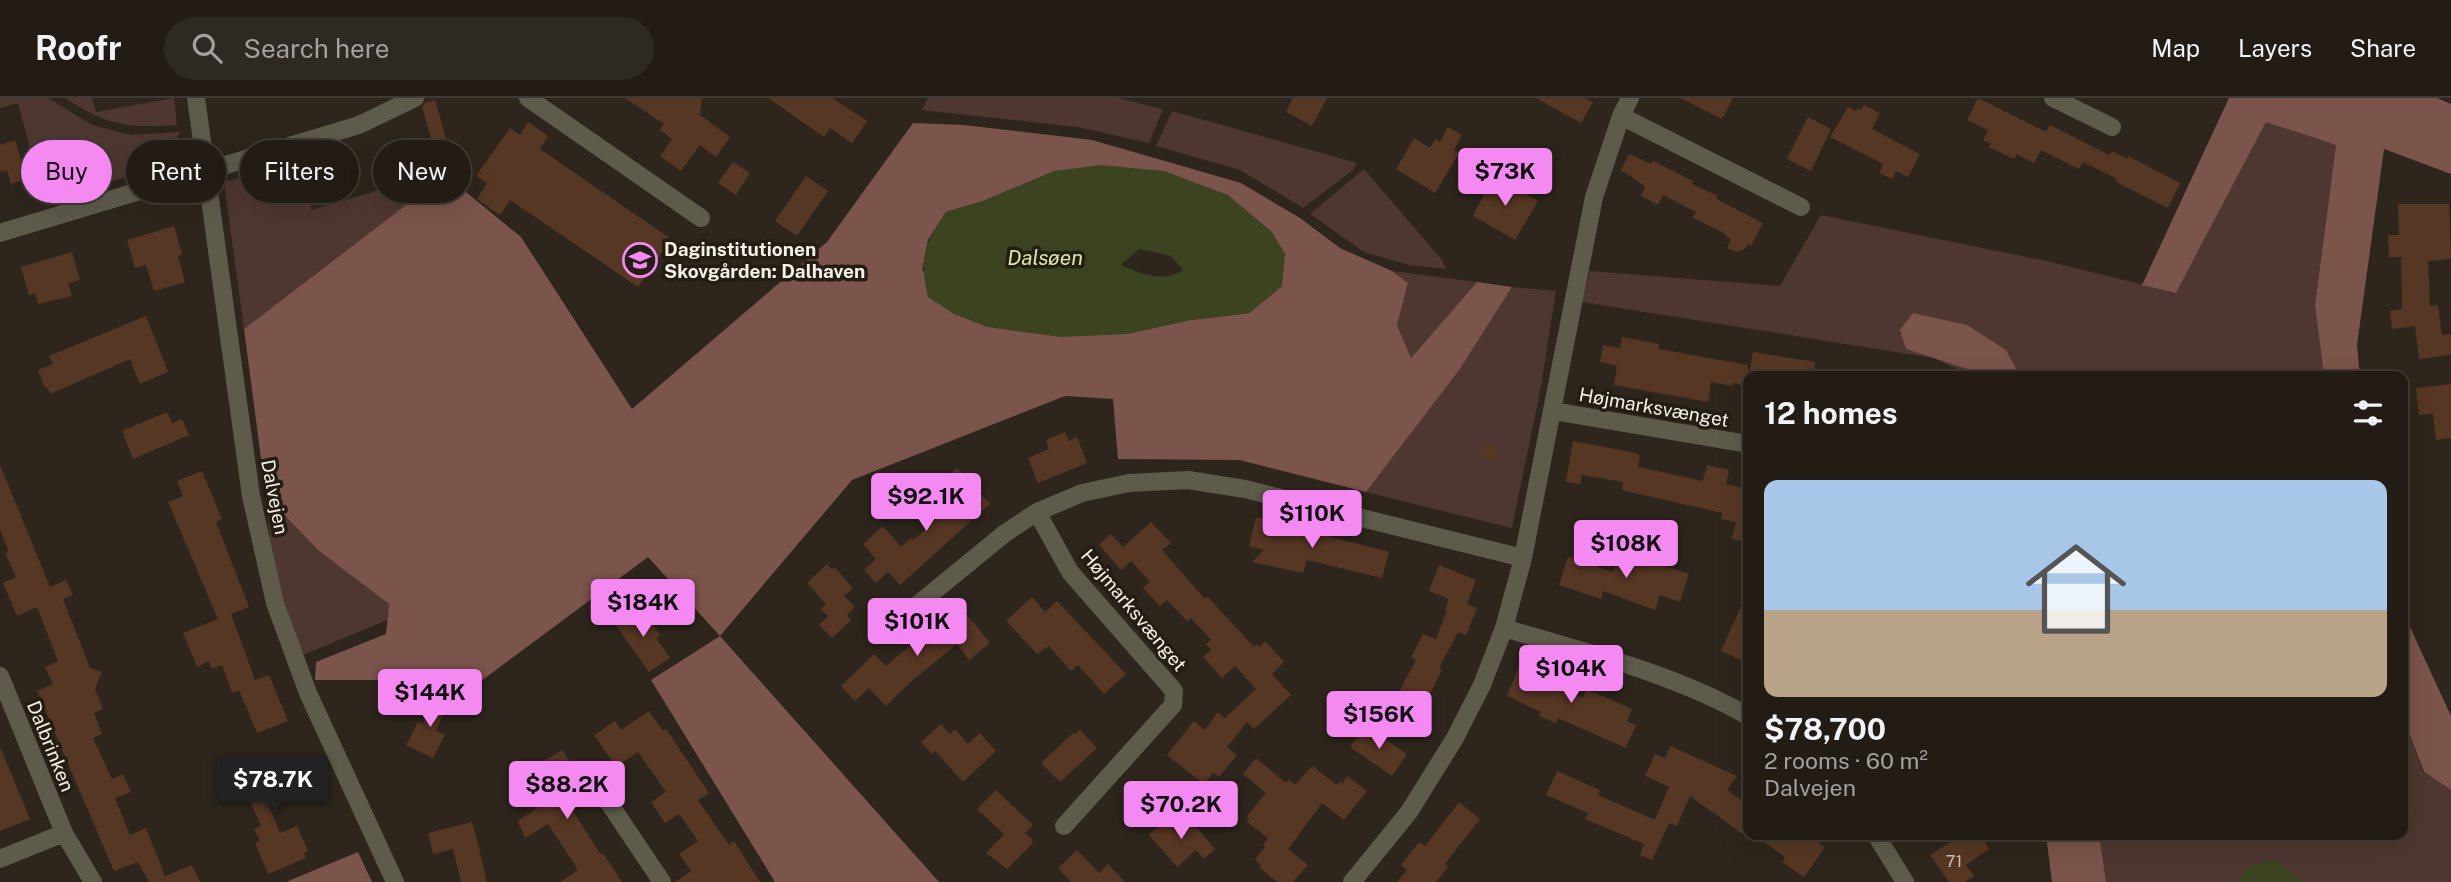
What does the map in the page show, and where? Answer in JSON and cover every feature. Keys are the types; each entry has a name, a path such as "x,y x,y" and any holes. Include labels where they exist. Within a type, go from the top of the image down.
{"street":[{"name":"Dalvejen","path":"196,98 202,140"},
{"path":"226,164 359,125 415,98"},
{"path":"528,98 701,218"},
{"name":"Højmarksvænget","path":"1352,882 1409,812 1455,738 1482,685 1504,628 1523,558 1594,197 1621,116 1630,98"},
{"path":"2053,98 2112,127"},
{"path":"1621,116 1801,207"},
{"path":"0,233 126,194"},
{"name":"Dalvejen","path":"211,203 251,496 275,603 308,693 395,882"},
{"name":"Højmarksvænget","path":"1552,411 1743,443"},
{"path":"883,633 1004,534 1037,512 1082,493 1129,483 1188,480 1245,489 1523,558"},
{"name":"Højmarksvænget","path":"1037,512 1070,572 1174,691 1172,705 1064,826"},
{"path":"1504,628 1668,677 1719,699 1743,713"},
{"name":"Dalbrinken","path":"0,676 64,833 93,882"},
{"path":"607,800 662,882"},
{"path":"0,859 64,833"},
{"path":"1879,840 1905,882"}],"shaded area":[{"path":"0,98 48,98 92,125 131,135 180,132 176,140 126,140 126,177 112,181 112,140 28,140 18,103 0,108"},
{"path":"65,98 92,98 96,112 174,98 177,125 144,126 118,123 93,114"},
{"path":"928,98 1118,98 1163,109 1149,143 1078,127 922,110"},
{"path":"2229,98 2437,98 2451,104 2451,174 2384,149 2357,345 2360,371 2323,371 2315,305 2336,145 2266,122 2176,293 2142,285"},
{"path":"1172,111 1357,163 1353,170 1303,208 1240,170 1156,146"},
{"path":"2266,122 2336,145 2315,305 2323,371 1962,371 1933,358 1582,302 1590,271 1780,286 1821,215 2051,262 2176,293"},
{"path":"913,123 964,125 1092,140 1241,183 1300,218 1340,248 1392,271 1408,283 1397,325 1411,358 1477,282 1512,287 1460,369 1366,492 1239,460 1118,459 1113,399 1065,396 852,480 720,636 648,557 461,696 383,680 315,680 316,662 386,634 389,604 319,551 266,496 244,329 408,203 471,203 471,196 521,237 632,409 827,242","holes":["980,202 1282,286 1249,313 1191,320 922,271 928,240 946,212"]},
{"path":"1364,169 1442,260 1446,269 1409,265 1364,252 1310,214"},
{"path":"240,178 240,203 310,203 312,210 336,203 359,203 359,196 373,192 373,203 408,203 244,329 226,181"},
{"path":"1392,271 1477,282 1411,358 1397,325 1408,283"},
{"path":"1512,287 1556,291 1541,386 1512,528 1366,492 1460,369"},
{"path":"1913,313 1967,325 2006,350 2017,371 1974,371 1906,349 1900,330"},
{"path":"266,496 319,551 389,604 387,620 303,655 283,598 270,540"},
{"path":"2408,623 2451,716 2451,790 2424,772 2408,730"},
{"path":"720,636 939,882 775,882 651,680"},
{"path":"2408,731 2423,772 2451,790 2451,882 2088,882 2083,840 2408,840"},
{"path":"2047,840 2100,840 2106,882 2052,882"},
{"path":"358,852 372,882 286,882"}],"water":[{"name":"Dalsøen","path":"1101,165 1164,171 1228,195 1272,232 1285,254 1282,286 1249,313 1191,320 1128,334 1061,337 987,327 954,314 928,297 924,271 925,252 946,212 980,202 1054,171","holes":["1139,249 1171,256 1183,270 1167,276 1144,274 1121,265"]},
{"path":"2265,860 2283,864 2302,882 2238,882 2246,869"}],"building":[{"path":"625,98 702,98 700,115 730,137 716,157 700,145 681,171 660,156 672,139 660,130 664,124"},
{"path":"768,98 832,98 867,121 852,143 830,128 824,137"},
{"path":"1293,98 1327,98 1312,126 1286,112"},
{"path":"1536,98 1585,98 1593,102 1581,123"},
{"path":"1681,98 1733,98 1722,119"},
{"path":"1978,98 2046,132 2050,125 2109,155 2112,151 2127,159 2128,156 2180,183 2168,208 2083,162 2079,169 2041,150 2034,163 2017,154 2014,159 1989,147 1991,144 1983,140 1988,130 1967,120"},
{"path":"435,100 447,140 431,140 422,107"},
{"path":"1864,105 1880,113 1872,129 1920,154 1908,177 1896,171 1892,179 1879,173 1883,164 1830,137 1848,107 1856,111 1858,108 1861,110"},
{"path":"1808,117 1831,129 1811,171 1787,159"},
{"path":"528,122 548,136 540,149 671,239 638,287 510,200 500,215 477,199 487,183 476,176 510,128 520,135"},
{"path":"1448,127 1462,135 1454,150 1459,153 1435,193 1396,169 1414,138 1430,148 1435,139 1440,142"},
{"path":"15,140 21,160 21,181 11,184 7,170 0,172 0,145"},
{"path":"1629,154 1651,164 1653,161 1693,181 1692,184 1718,196 1716,199 1763,223 1751,246 1748,244 1745,249 1736,252 1727,248 1731,239 1693,218 1696,212 1663,195 1658,205 1641,196 1645,186 1621,170"},
{"path":"733,162 750,173 736,195 718,183"},
{"path":"806,176 828,191 797,236 775,221"},
{"path":"1493,176 1538,201 1515,240 1473,216"},
{"path":"2398,204 2449,204 2451,259 2428,261 2430,306 2438,305 2442,335 2451,334 2451,355 2419,359 2415,326 2392,329 2390,311 2402,309 2401,257 2389,257 2388,235 2399,235"},
{"path":"174,226 182,254 178,256 185,282 154,291 146,265 135,268 127,240"},
{"path":"72,252 80,280 68,283 72,296 38,304 35,293 29,295 21,267"},
{"path":"146,316 168,372 140,384 130,359 50,394 47,387 45,388 38,370 53,364 49,356"},
{"path":"1622,337 1659,344 1658,349 1748,365 1748,371 1743,371 1743,385 1711,382 1708,402 1614,385 1617,366 1600,362 1603,345 1620,348"},
{"path":"1753,352 1815,362 1814,371 1750,371"},
{"path":"2451,384 2451,438 2436,440 2433,414 2419,415 2416,388"},
{"path":"167,412 172,423 182,419 189,435 133,459 122,431"},
{"path":"1065,432 1069,441 1077,437 1087,463 1038,483 1028,458 1049,449 1046,440"},
{"path":"1573,441 1631,452 1640,455 1638,467 1703,481 1707,465 1729,470 1726,484 1743,488 1743,541 1732,539 1736,522 1721,519 1722,513 1622,490 1623,482 1582,475 1580,484 1566,482"},
{"path":"1489,445 1495,447 1495,459 1489,461 1483,459 1481,453 1483,447"},
{"path":"0,465 50,587 66,580 73,595 63,599 90,668 102,672 95,689 103,709 94,713 102,734 93,738 112,779 123,774 131,792 115,798 130,835 146,828 165,876 192,865 200,882 149,882 138,862 114,871 37,691 53,684 45,667 58,661 37,607 17,616 3,583 16,577 5,553 9,552 0,530"},
{"path":"957,468 990,504 900,585 888,572 876,583 864,570 876,559 863,544 883,526 901,547 911,538 912,540 917,537 952,505 936,487"},
{"path":"202,471 222,519 216,522 249,607 231,614 255,680 269,675 288,721 257,733 239,690 232,693 222,665 212,669 209,661 197,667 183,633 218,619 168,502 183,496 177,481"},
{"path":"1256,517 1389,552 1382,578 1307,560 1303,573 1252,562 1264,550 1249,546"},
{"path":"1151,522 1171,543 1162,550 1205,599 1208,597 1254,647 1257,644 1260,647 1265,641 1284,662 1272,674 1291,695 1254,729 1247,722 1227,747 1237,755 1219,777 1213,773 1204,784 1167,755 1194,721 1205,730 1218,712 1225,718 1256,689 1235,666 1222,678 1203,657 1211,650 1206,644 1211,640 1191,618 1187,621 1167,600 1160,606 1143,588 1150,582 1131,561 1121,570 1099,545 1111,534 1123,547"},
{"path":"1620,552 1689,574 1680,602 1660,595 1655,610 1603,591 1601,599 1559,585 1568,557 1613,572"},
{"path":"827,564 832,570 834,567 853,588 844,596 855,607 847,615 851,620 832,638 819,625 828,616 821,609 826,604 807,583"},
{"path":"1439,565 1476,580 1467,604 1477,608 1466,635 1458,632 1439,668 1442,670 1421,712 1395,699 1416,660 1411,657 1423,634 1436,639 1447,610 1449,599 1429,591"},
{"path":"1032,597 1045,612 1057,601 1126,674 1104,694 1078,665 1071,671 1049,646 1037,654 1006,621"},
{"path":"1743,601 1743,661 1721,651"},
{"path":"959,605 990,643 969,660 957,644 886,706 869,688 855,701 841,686 874,654 886,666"},
{"path":"640,607 660,635 656,638 670,658 649,672 615,624"},
{"path":"1522,659 1560,676 1556,686 1583,698 1586,689 1632,709 1627,721 1636,725 1626,748 1558,718 1556,723 1539,716 1541,712 1507,696"},
{"path":"436,693 450,698 436,731 445,735 433,758 406,745 418,722 423,724"},
{"path":"649,711 663,731 666,729 709,793 698,800 729,845 734,841 760,882 675,882 691,871 679,854 698,841 679,814 665,823 651,802 666,792 638,752 616,767 594,735 615,721 621,730"},
{"path":"941,724 950,734 955,729 968,744 980,733 996,751 963,782 935,751 932,754 921,742"},
{"path":"1365,726 1407,754 1392,776 1350,747"},
{"path":"1080,730 1097,748 1060,782 1041,763 1073,733"},
{"path":"1670,746 1737,776 1727,790 1743,801 1743,834 1690,796 1677,826 1669,823 1652,860 1640,855 1644,844 1585,819 1588,813 1546,795 1557,771 1600,790 1598,795 1655,820 1669,787 1645,776 1655,754 1665,758"},
{"path":"0,747 30,819 0,831"},
{"path":"562,750 586,787 566,800 601,855 603,853 622,882 560,882 578,870 548,824 525,838 518,821 540,806 530,791 547,780 538,765"},
{"path":"1256,758 1286,783 1289,779 1295,785 1312,766 1337,785 1340,781 1342,784 1347,776 1367,791 1344,820 1322,803 1288,849 1308,865 1293,882 1277,882 1259,867 1261,865 1255,859 1265,847 1263,845 1268,838 1246,821 1266,793 1243,774"},
{"path":"258,762 262,772 288,762 298,786 266,799 280,833 297,826 308,851 304,853 306,858 268,874 255,843 260,841 254,829 261,826 237,771"},
{"path":"996,790 1033,825 1025,833 1033,840 1032,844 1007,869 986,853 1004,834 977,809"},
{"path":"1459,802 1480,819 1445,864 1448,867 1436,882 1397,882 1407,870 1401,865 1419,842 1425,846"},
{"path":"1170,816 1179,825 1185,819 1197,828 1215,849 1204,859 1196,850 1177,867 1149,835"},
{"path":"472,822 487,882 461,882 453,849 433,854 428,833"},
{"path":"1761,840 1822,840 1819,844 1825,847 1804,877 1782,862 1785,857"},
{"path":"1954,840 1983,840 1989,849 1966,865 1974,876 1964,882 1949,882 1930,855"},
{"path":"1077,850 1099,873 1108,864 1125,882 1071,882 1058,868"}],"place":[{"name":"Daginstitutionen Skovgården: Dalhaven","path":"640,260"}]}
